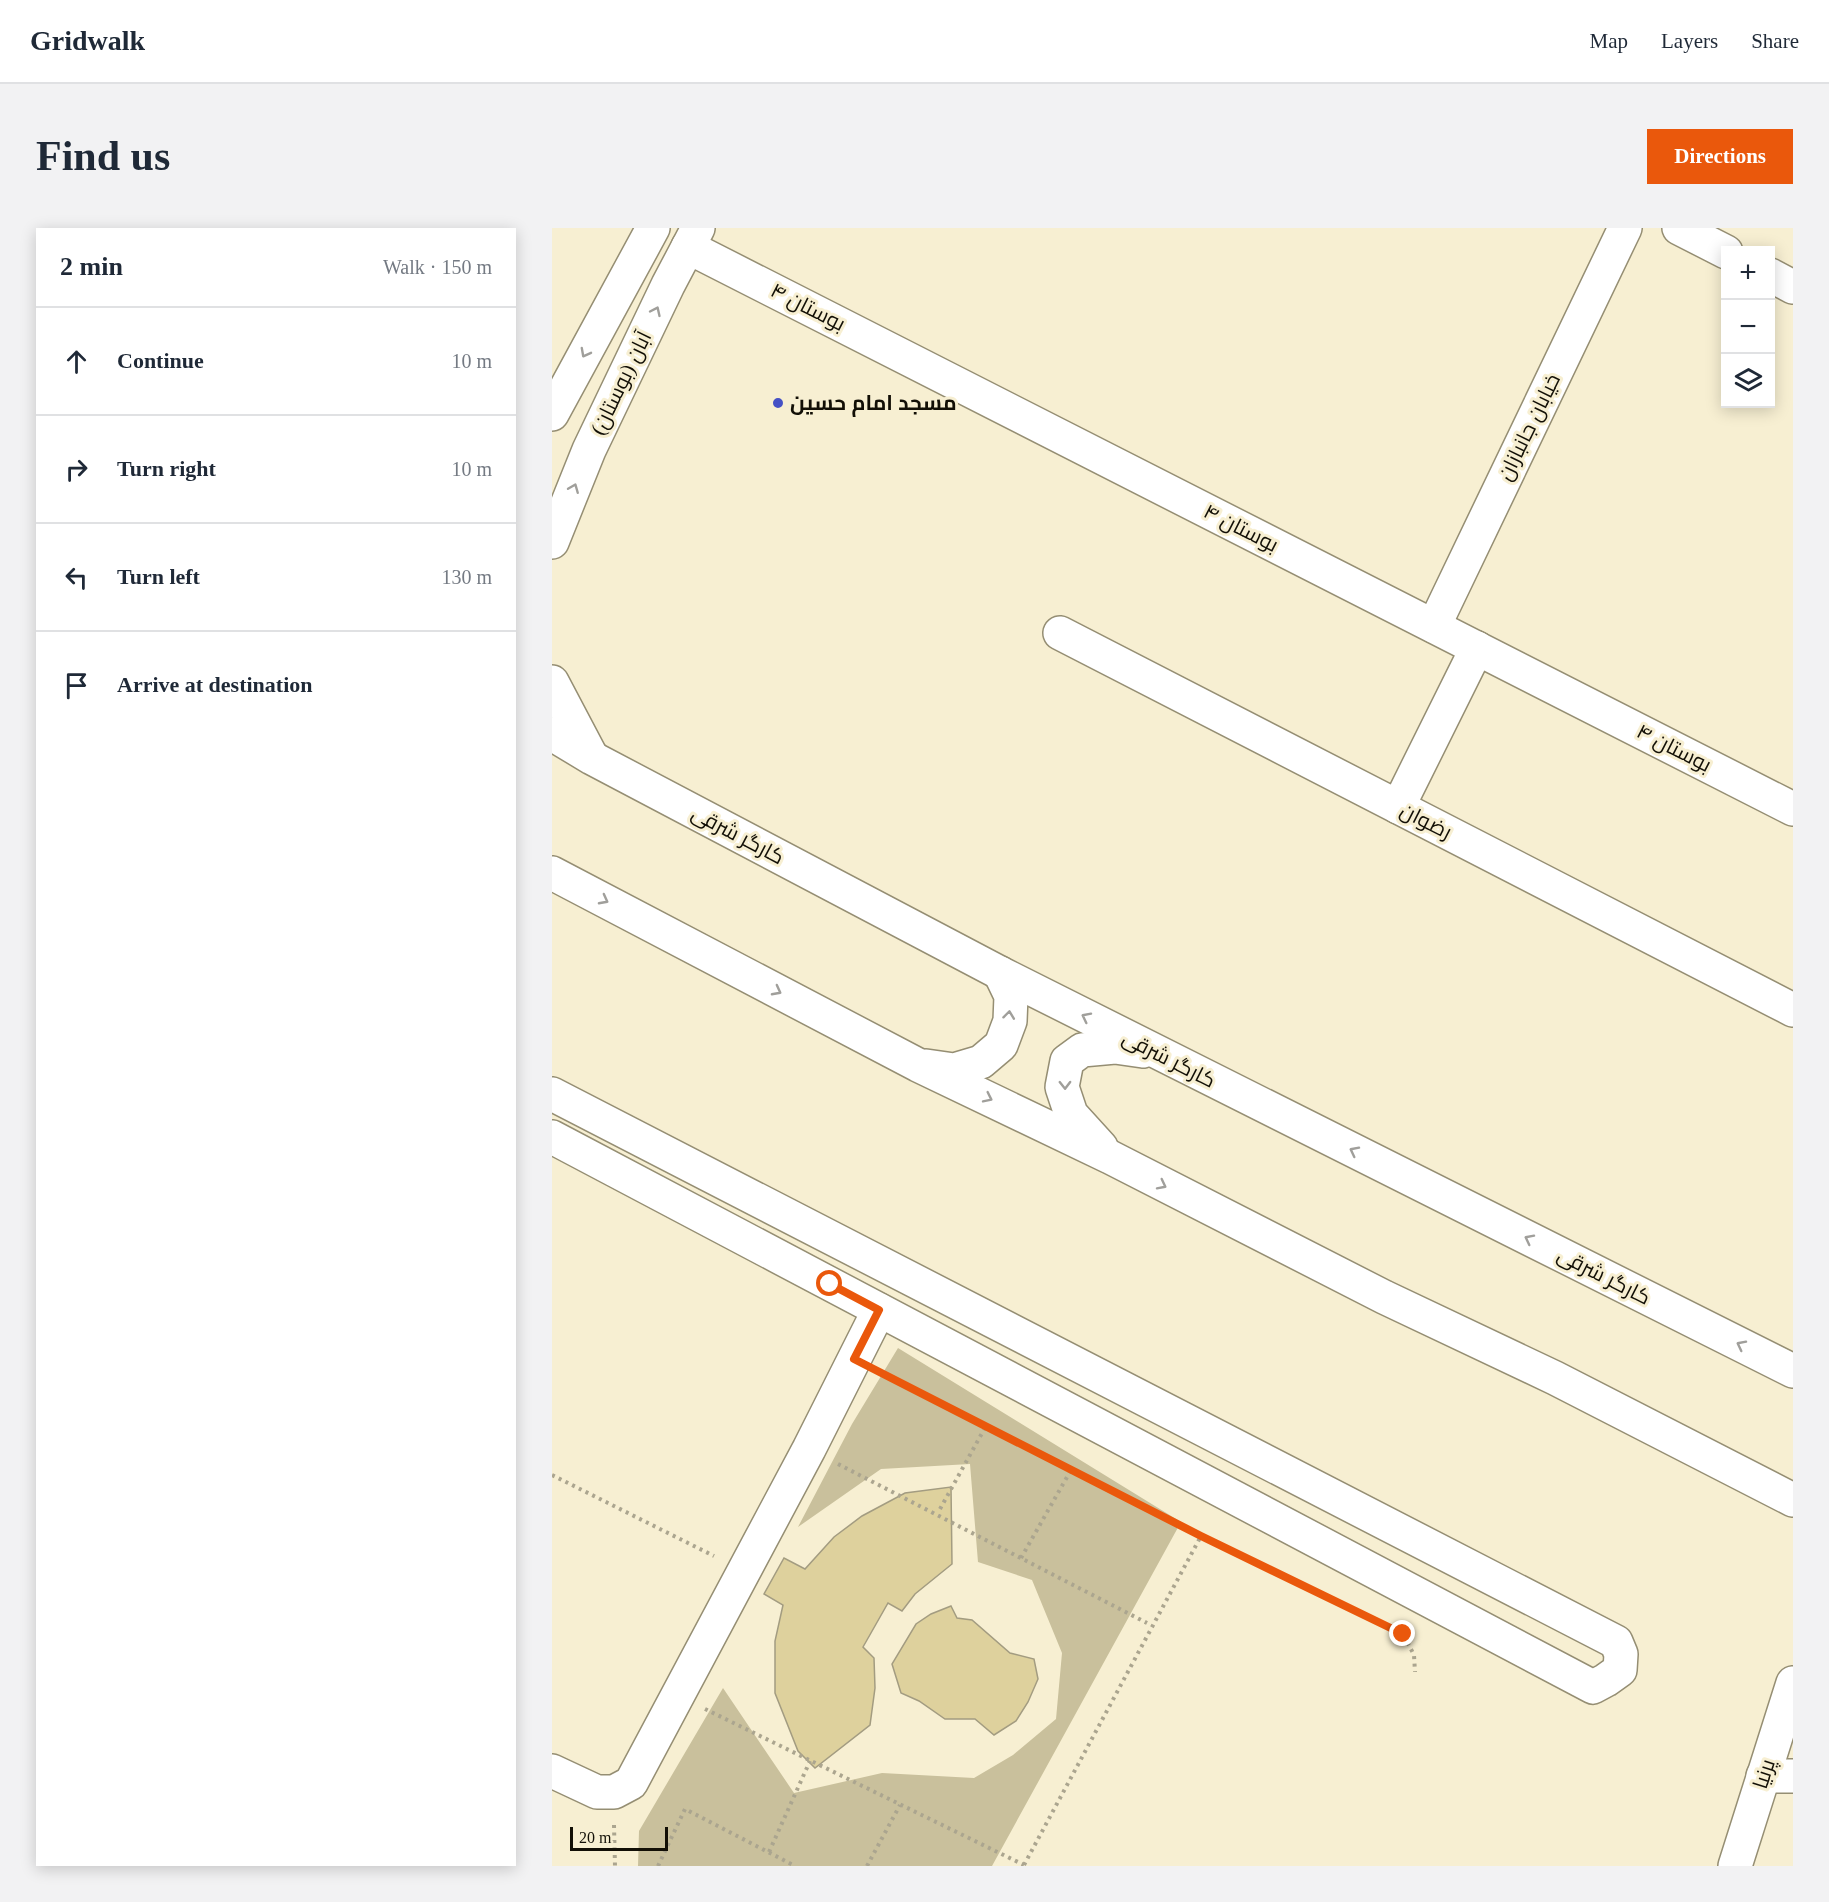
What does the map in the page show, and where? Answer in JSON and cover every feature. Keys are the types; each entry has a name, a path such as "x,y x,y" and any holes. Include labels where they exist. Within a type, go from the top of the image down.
{"street":[{"name":"خیابان جانبازان","path":"1434,626 1625,228"},
{"path":"552,414 650,229"},
{"path":"1690,230 1721,249"},
{"name":"بوستان ۴","path":"693,237 1434,626 1793,809"},
{"name":"آبان (بوستان)","path":"552,542 589,450 693,237"},
{"path":"1775,278 1793,287"},
{"name":"رضوان","path":"1060,633 1793,1010"},
{"path":"1398,807 1477,648"},
{"path":"552,682 591,758"},
{"name":"کارگر شرقی","path":"552,734 591,758 1000,973 1791,1365"},
{"path":"552,873 918,1065 1110,1157 1363,1287 1556,1378 1793,1500"},
{"path":"918,1065 954,1070 981,1062 1001,1045 1010,1021 1011,996 1000,973"},
{"path":"1110,1157 1071,1114 1062,1087 1067,1061 1082,1050 1115,1047 1160,1054"},
{"path":"552,1094 1616,1642 1621,1654 1620,1670 1593,1687 552,1137"},
{"path":"552,1771 597,1792 614,1792 630,1783 809,1449 879,1310"},
{"name":"پرنیا","path":"1735,1866 1778,1776 1793,1683"}],"path":[{"path":"854,1359 1201,1536 1403,1634 1414,1655 1416,1672"},
{"path":"940,1509 986,1426"},
{"path":"809,1449 1147,1623"},
{"path":"1021,1558 1071,1470"},
{"path":"552,1474 744,1571"},
{"path":"678,1695 1024,1866 1201,1536"},
{"path":"769,1852 810,1761"},
{"path":"614,1792 615,1866"},
{"path":"867,1866 900,1805"},
{"path":"658,1866 686,1809 795,1866"}],"shaded area":[{"path":"898,1348 1181,1522 992,1866 638,1866 639,1831 723,1688 794,1793 882,1773 974,1778 1013,1755 1056,1719 1062,1653 1032,1580 978,1562 970,1464 881,1469 798,1527 852,1424"}],"building":[{"path":"951,1487 952,1564 915,1594 902,1611 888,1603 863,1647 874,1658 875,1688 870,1725 815,1768 798,1751 775,1693 775,1641 783,1605 764,1594 784,1558 805,1569 834,1537 862,1516 905,1493"},
{"path":"951,1606 957,1618 972,1620 1010,1653 1034,1659 1038,1679 1028,1702 1016,1721 994,1735 975,1719 945,1719 919,1701 901,1693 892,1664 916,1624 931,1614"}],"place":[{"name":"مسجد امام حسین","path":"778,403"}],"route":[{"path":"830,1284 879,1310 854,1359 1201,1536 1403,1634"}]}
